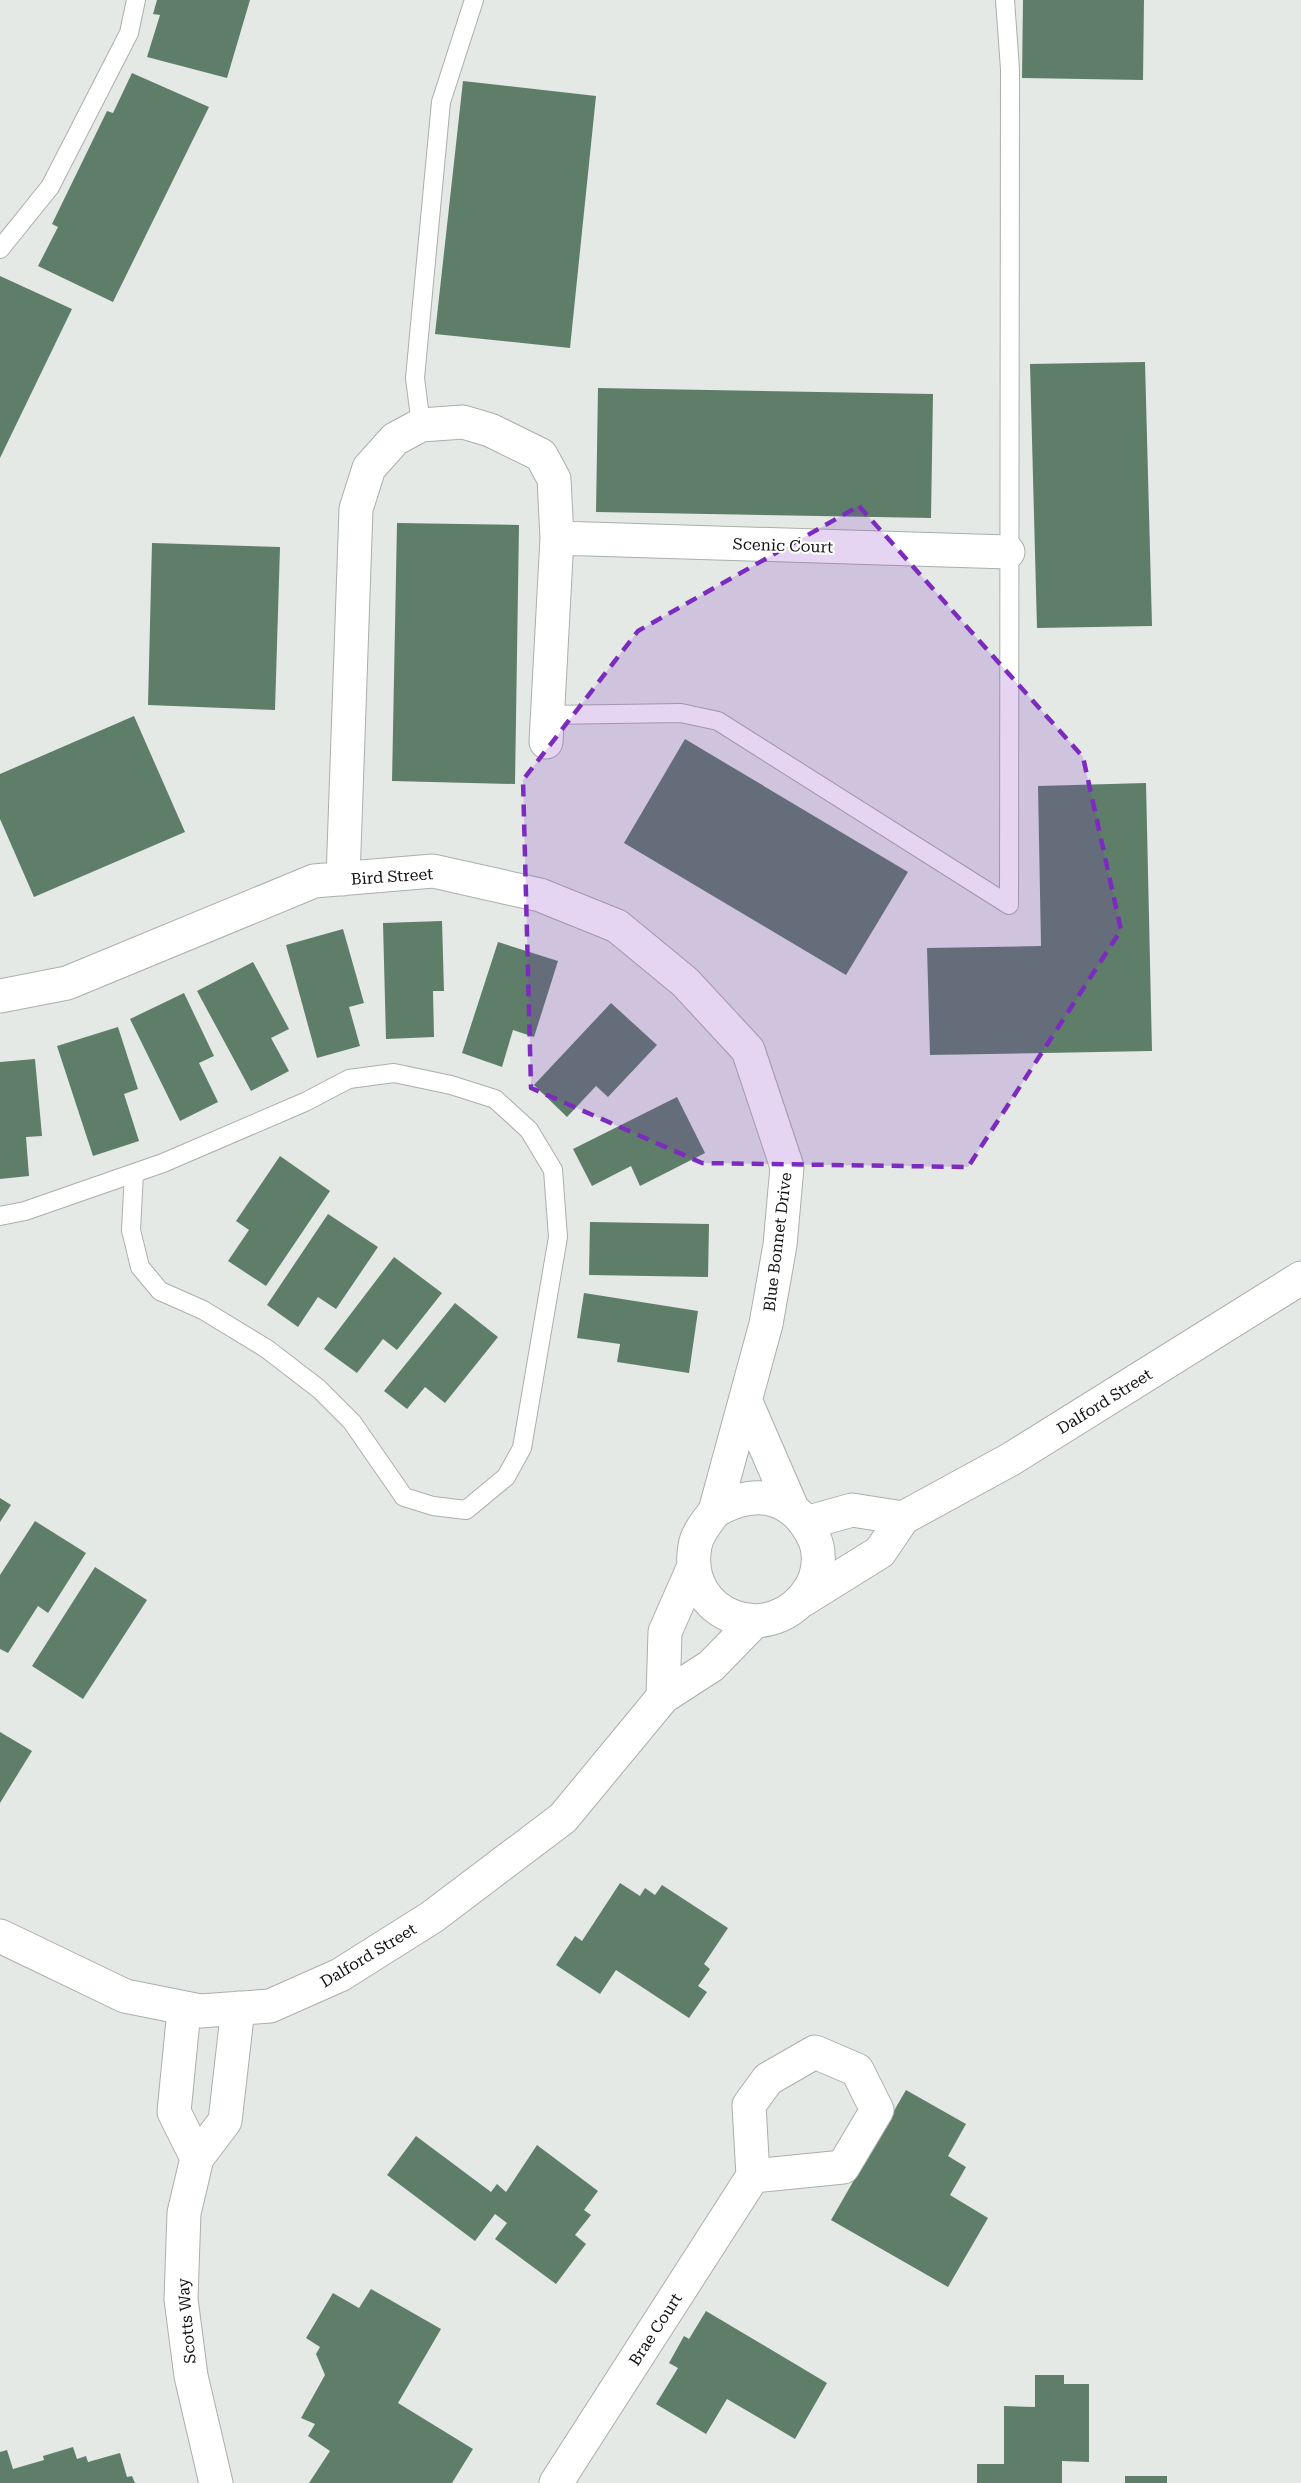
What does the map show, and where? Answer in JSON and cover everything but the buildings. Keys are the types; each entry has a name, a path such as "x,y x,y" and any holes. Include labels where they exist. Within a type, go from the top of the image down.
{"street":[{"path":"343,879 356,508 369,468 395,439 421,426 463,422 490,430 541,455 554,479 557,538 547,729"},
{"name":"Scenic Court","path":"557,538 1008,552"},
{"name":"Bird Street","path":"0,996 67,983 314,881 433,871 540,895 617,926 685,982 748,1050"},
{"name":"Blue Bonnet Drive","path":"715,1511 766,1324 780,1245 787,1167 748,1050"},
{"name":"Dalford Street","path":"803,1600 880,1552 903,1518 1011,1460 1301,1278"},
{"path":"746,1402 799,1516 816,1542 819,1562 814,1582 803,1600 788,1613 753,1623 729,1615 711,1603 700,1586 694,1566 694,1546 702,1527 715,1511 733,1501 753,1497 774,1499 799,1516 852,1510 903,1518"},
{"path":"663,1697 665,1632 694,1566"},
{"name":"Dalford Street","path":"0,1936 125,1996 184,2010 270,2006 340,1975 441,1910 563,1818 663,1697 711,1666 753,1623"},
{"name":"Scotts Way","path":"216,2483 191,2376 181,2299 184,2213 197,2158 225,2121 238,2008"},
{"path":"184,2010 174,2112 197,2158"},
{"name":"Brae Court","path":"556,2483 753,2176"}],"lane":[{"path":"0,249 50,187 129,33 136,0"},
{"path":"421,426 415,378 441,102 474,0"},
{"path":"547,729 681,713 718,722 1009,905 1010,69 1005,0"},
{"path":"0,1216 25,1211 134,1173 294,1107 349,1079 394,1073 451,1085 495,1099 528,1130 553,1170 558,1237 522,1448 506,1477 466,1510 433,1506 404,1497 351,1422 320,1389 267,1349 203,1310 160,1291 140,1267 131,1230 134,1173"}],"highlighted area":[{"path":"859,506 1083,757 1121,930 968,1167 702,1163 531,1088 523,780 638,631"}]}
